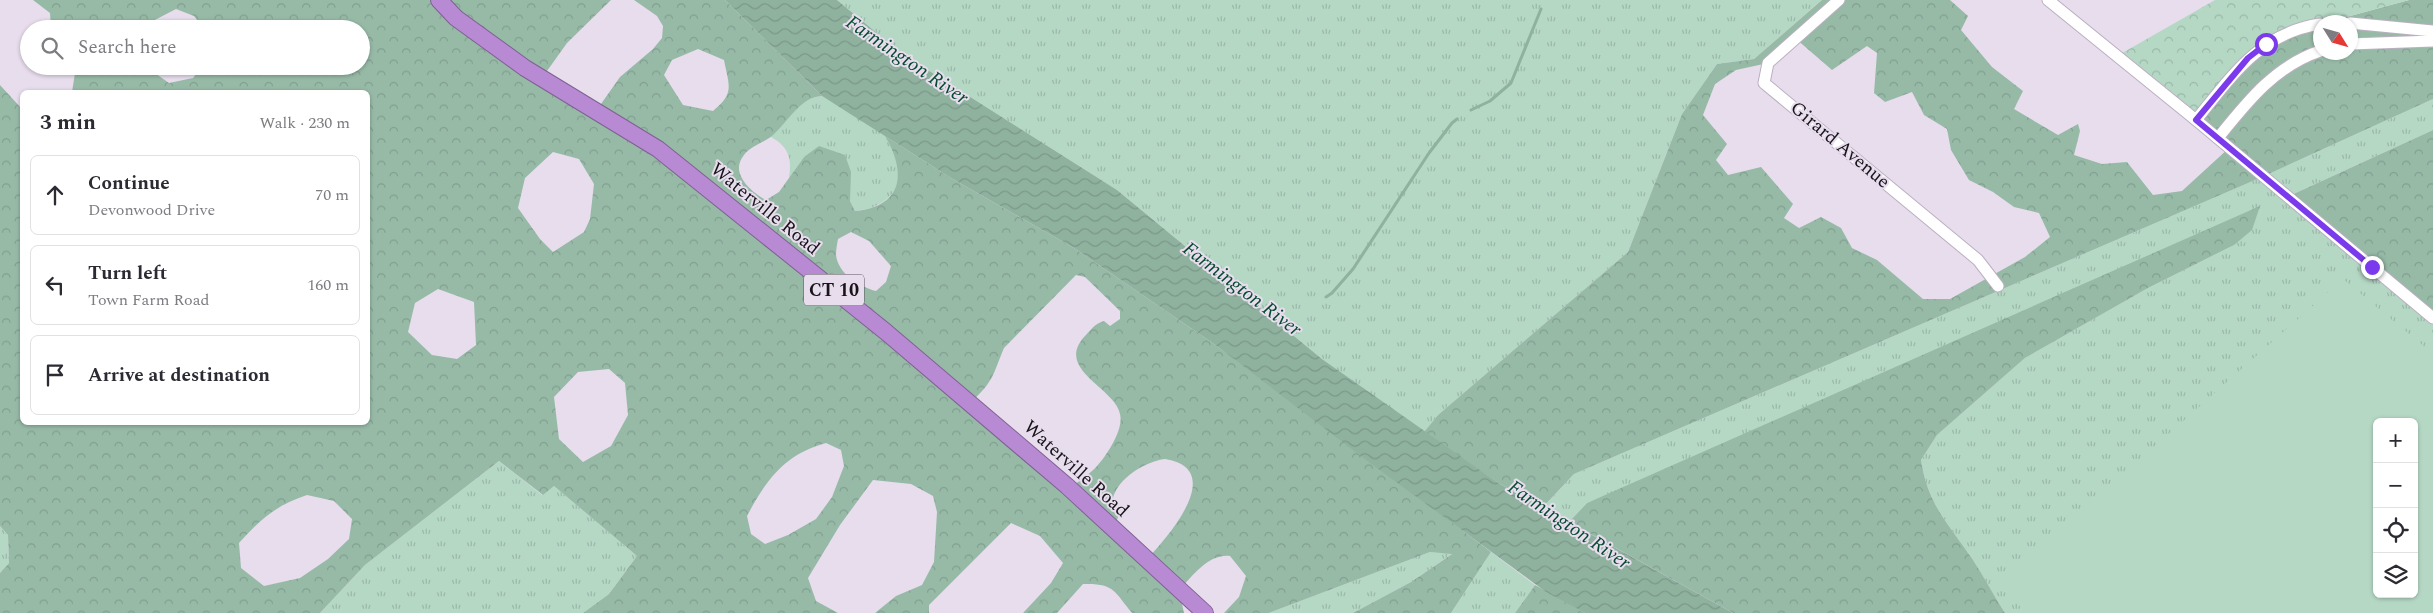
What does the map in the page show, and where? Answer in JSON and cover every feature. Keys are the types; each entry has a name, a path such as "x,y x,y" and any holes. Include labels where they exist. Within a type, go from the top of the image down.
{"highway":[{"name":"Waterville Road","path":"439,0 456,18 524,68 658,149 886,332 1067,486 1205,613"}],"street":[{"name":"Girard Avenue","path":"1839,0 1768,63 1764,82 1978,260 1998,286"},
{"path":"2048,0 2218,138 2433,318"},
{"path":"2358,24 2433,31"},
{"path":"2196,120 2239,68 2266,44 2301,26 2313,25"},
{"path":"2358,44 2433,42"},
{"path":"2218,138 2243,106 2274,75 2303,57 2313,53"}],"green space":[{"path":"33,0 611,0 567,43 542,78 596,111 620,77 653,49 662,38 663,26 657,16 634,0 725,0 822,96 814,97 801,105 772,136 750,149 744,155 740,162 740,175 748,187 760,197 766,200 779,192 804,157 819,146 845,155 851,172 850,201 855,211 871,208 883,202 891,195 896,186 898,175 896,163 885,136 951,178 1074,248 1214,344 1491,552 1451,613 1353,613 1411,582 1452,554 1430,552 1269,613 1224,613 1239,597 1246,576 1230,556 1222,556 1208,562 1179,590 1184,613 1132,613 1117,594 1107,587 1083,584 1057,613 1023,613 1051,583 1063,563 1040,536 1011,523 929,605 929,613 875,613 896,596 922,585 934,562 937,512 933,496 911,484 873,480 840,525 808,578 816,601 838,613 583,613 609,594 637,556 554,486 543,495 499,461 365,565 320,613 0,613 0,573 9,563 8,535 0,526 0,85 20,107 20,425 370,425 370,90 72,90 75,75 158,75 169,83 193,78 195,75 370,75 370,20 197,20 194,16 176,9 155,20 50,20 50,13","holes":["698,49 724,60 729,83 725,99 713,111 683,105 664,75 672,60","553,152 579,159 594,184 590,219 584,232 553,252 540,239 518,208 525,178","851,232 869,241 891,266 886,282 876,291 857,283 845,274 836,255 838,239","1076,275 1085,277 1120,311 1120,319 1110,326 1104,321 1098,324 1084,337 1077,349 1077,359 1081,369 1116,405 1120,414 1120,427 1114,442 1101,461 1091,472 1070,488 970,403 989,383 1004,348","438,289 474,302 476,345 457,359 432,355 408,332 415,303","609,369 625,383 628,415 611,446 583,462 559,439 554,397 578,372","826,443 841,450 844,466 832,497 816,519 788,535 765,544 751,534 747,516 762,491 778,470 788,461","1165,459 1183,465 1191,476 1192,489 1188,504 1179,520 1147,559 1114,529 1118,517 1113,498 1127,477 1150,463","307,495 334,501 352,519 349,539 328,559 300,578 264,586 241,568 239,543 262,520 277,508"]},
{"path":"837,0 1822,0 1754,59 1717,64 1682,114 1628,252 1438,415 1424,432 1322,359 1117,190 901,53"},
{"path":"1822,0 1950,0 1968,16 1961,30 1992,67 2023,91 2014,109 2058,135 2078,124 2080,131 2074,155 2102,164 2127,162 2153,195 2182,191 2229,148 2196,120 2248,58 2313,27 2313,60 2358,60 2358,15 2354,15 2409,0 2433,0 2433,99 2262,177 1574,474 1543,507 1500,484 1424,432 1438,415 1628,252 1682,114 1717,64 1754,59","holes":["1795,38 1832,70 1867,46 1877,53 1874,93 1885,102 1912,92 1924,115 1947,129 1951,150 1969,180 1993,192 2014,207 2039,213 2050,237 2025,257 1950,299 1923,299 1877,260 1852,248 1841,228 1821,217 1799,228 1784,218 1793,204 1761,167 1728,175 1716,160 1727,144 1703,115 1715,84 1736,70 1768,63"]},
{"path":"2215,0 2409,0 2354,15 2313,15 2313,25 2266,44 2196,120 2117,56"},
{"path":"822,96 879,131 888,140 896,156 899,178 896,187 891,195 876,206 855,211 850,201 850,188 804,157 789,178 790,165 788,154 782,145 771,137 800,105 814,97"},
{"path":"2433,99 2433,130 2287,197 2433,318 2433,613 2005,613 1973,560 1934,502 1924,476 1921,460 1937,435 2025,358 2148,288 2234,245 1587,503 1569,522 1543,507 1574,474 2262,177"},
{"path":"2433,130 2433,318 2287,197"},
{"path":"2260,206 2252,230 2234,245 2148,288 2025,358 1937,435 1921,460 1924,476 1934,502 1973,560 2005,613 1733,613 1569,522 1587,503"},
{"path":"2343,279 2433,354 2433,613 2025,613 2002,582"},
{"path":"499,461 542,495 554,486 637,556 609,594 583,613 320,613 365,565"},
{"path":"0,526 8,535 9,563 0,573"},
{"path":"1430,552 1453,553 1411,582 1353,613 1269,613"},
{"path":"1491,552 1535,585 1515,613 1451,613"},
{"path":"1535,585 1585,613 1515,613"}],"water":[{"name":"Farmington River","path":"725,0 837,0 901,53 1117,190 1322,359 1500,484 1733,613 1585,613 1546,592 1366,460 1214,344 1074,248 951,178 822,96"}],"waterway":[{"path":"1471,110 1490,101 1511,83 1541,9"},
{"path":"1326,297 1332,293 1353,269 1429,153 1457,119"},
{"name":"Farmington River","path":"1288,336 1298,326"}],"route":[{"path":"2266,44 2248,58 2196,120 2372,267"}]}
